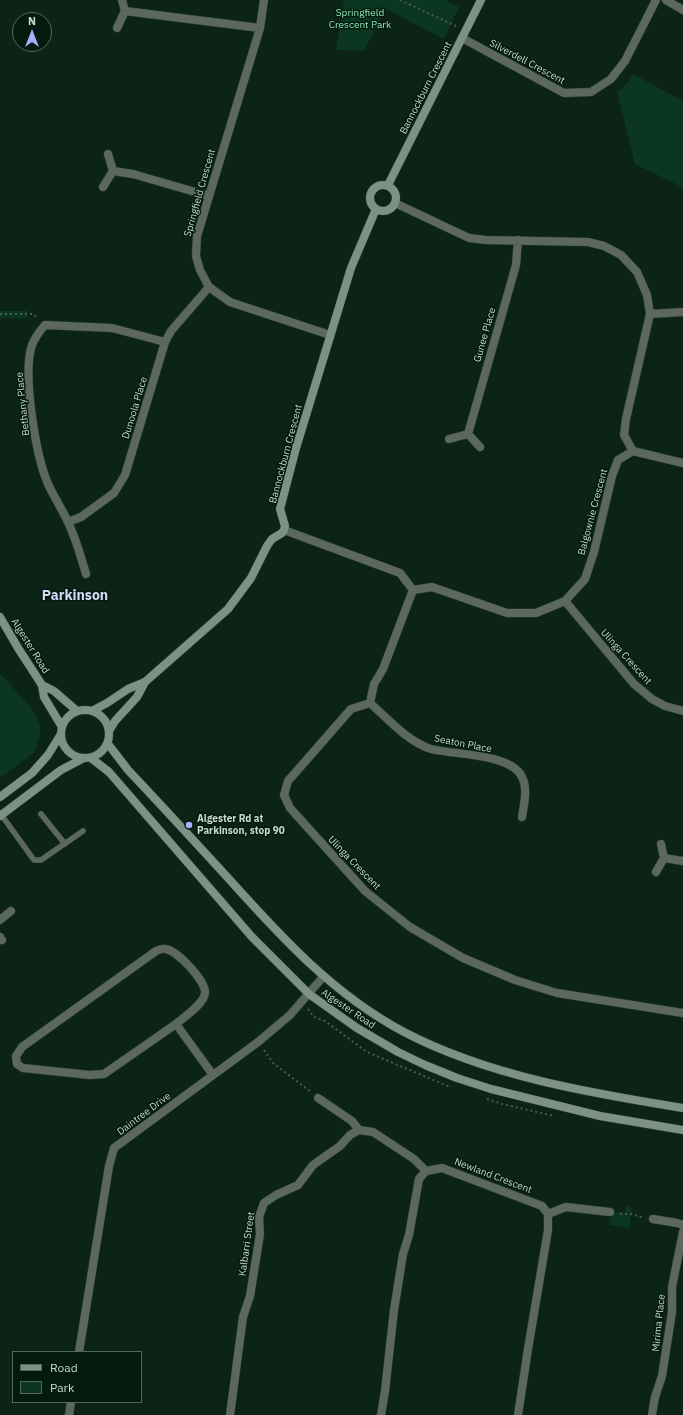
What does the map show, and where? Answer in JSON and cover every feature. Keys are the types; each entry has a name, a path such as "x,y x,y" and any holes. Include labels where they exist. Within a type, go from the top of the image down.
{"main road":[{"name":"Bannockburn Crescent","path":"388,186 481,0"},
{"path":"379,185 388,186 394,191 396,199 395,203 387,210 376,209 370,202 370,194 372,190 379,185"},
{"name":"Bannockburn Crescent","path":"284,530 285,526 280,509 296,448 351,268 376,209"},
{"path":"92,711 128,689 144,682 228,609 251,578 267,546 284,530"},
{"name":"Algester Road","path":"0,617 42,685 44,697 61,731"},
{"path":"0,814 61,770 98,755 104,750 108,744 110,731 115,720 137,697 144,682"},
{"name":"Algester Road","path":"42,685 54,691 77,711"},
{"path":"0,797 32,773 48,755 66,720 71,714 77,711 92,711 104,719 110,731"},
{"path":"61,731 62,742 66,749 71,754 78,757 88,758"},
{"name":"Algester Road","path":"108,744 128,770 268,922 323,977 350,998 380,1018 404,1032 449,1053 490,1067 591,1092 683,1108"},
{"name":"Algester Road","path":"88,758 109,772 252,937 309,994 357,1028 398,1052 457,1078 491,1089 600,1116 683,1130"}],"street":[{"path":"117,28 125,11 122,0"},
{"name":"Springfield Crescent","path":"264,0 260,28 197,236 196,256 200,270 209,287 230,302 330,335"},
{"name":"Silverdell Crescent","path":"462,38 564,93 591,92 611,79 624,61 656,0"},
{"path":"666,0 683,10"},
{"path":"125,11 260,28"},
{"path":"103,187 113,171 108,154"},
{"path":"113,171 133,174 209,196"},
{"path":"395,203 469,238 486,240 588,242 604,246 621,255 637,272 643,284 647,295 650,314 625,424 624,435 633,451 683,463"},
{"name":"Gunee Place","path":"468,434 516,265 518,240"},
{"name":"Dunoola Place","path":"68,522 81,517 114,493 126,475 165,342 171,331 209,287"},
{"path":"650,314 683,312"},
{"path":"45,325 112,328 165,342"},
{"name":"Bethany Place","path":"45,325 37,334 32,347 29,369 32,416 38,451 48,484 68,522 77,544 86,574"},
{"path":"449,439 468,434 480,447"},
{"name":"Balgownie Crescent","path":"413,590 432,587 507,613 536,613 565,601 585,579 594,552 612,476 618,460 633,451"},
{"path":"284,530 400,573 413,590 383,669 374,684 370,703"},
{"name":"Ulinga Crescent","path":"565,601 634,684 652,699 665,706 683,711"},
{"name":"Ulinga Crescent","path":"370,703 351,709 288,782 284,795 290,808 365,892 410,926 463,958 515,980 557,993 683,1013"},
{"name":"Seaton Place","path":"370,703 412,740 430,749 492,759 511,765 522,777 524,785 525,793 522,817"},
{"path":"656,872 664,858 661,844"},
{"path":"664,858 683,861"},
{"path":"0,920 11,912"},
{"path":"164,948 171,950 182,958 204,986 205,994 202,1002 176,1024 104,1074 90,1075 23,1068 17,1064 16,1056 22,1047 156,951 164,948"},
{"name":"Daintree Drive","path":"79,1351 109,1166 114,1148 258,1042 290,1015 323,977"},
{"path":"176,1024 213,1074"},
{"path":"318,1098 352,1121 359,1130 373,1132 414,1159 426,1171 419,1179 409,1235 403,1254 394,1310 381,1415"},
{"name":"Kalbarri Street","path":"230,1415 243,1317 250,1296 260,1234 259,1217 264,1203 276,1195 298,1185 313,1165 340,1146 350,1135 359,1130"},
{"name":"Newland Crescent","path":"426,1171 442,1168 542,1206 548,1214"},
{"path":"518,1415 548,1230 548,1214 566,1207 610,1212"},
{"path":"653,1219 677,1222 683,1225"},
{"name":"Mirima Place","path":"652,1415 655,1397 662,1376 672,1312 672,1287 683,1232"},
{"path":"69,1415 71,1403"}],"lane":[{"path":"0,814 34,860 41,860 83,831"},
{"path":"41,814 65,844"}],"path":[{"path":"400,0 456,26"},
{"path":"0,314 33,314 45,325"},
{"path":"258,1042 273,1063 318,1098"},
{"path":"610,1212 611,1215 631,1214 652,1221 653,1219"}],"green space":[{"name":"Springfield Crescent Park","path":"344,0 445,0 459,7 444,39 385,9 364,51 336,50"},
{"path":"633,74 683,101 683,189 678,185 635,164 617,92 629,81"},
{"path":"0,311 28,311 27,318 0,318"},
{"path":"0,673 32,709 40,726 40,735 34,753 0,778"},
{"path":"626,1206 632,1208 629,1228 609,1225 612,1212 625,1212"}],"place":[{"name":"Algester Rd at Parkinson, stop 90","path":"189,825"}],"district":[{"name":"Parkinson","path":"75,596"}]}
